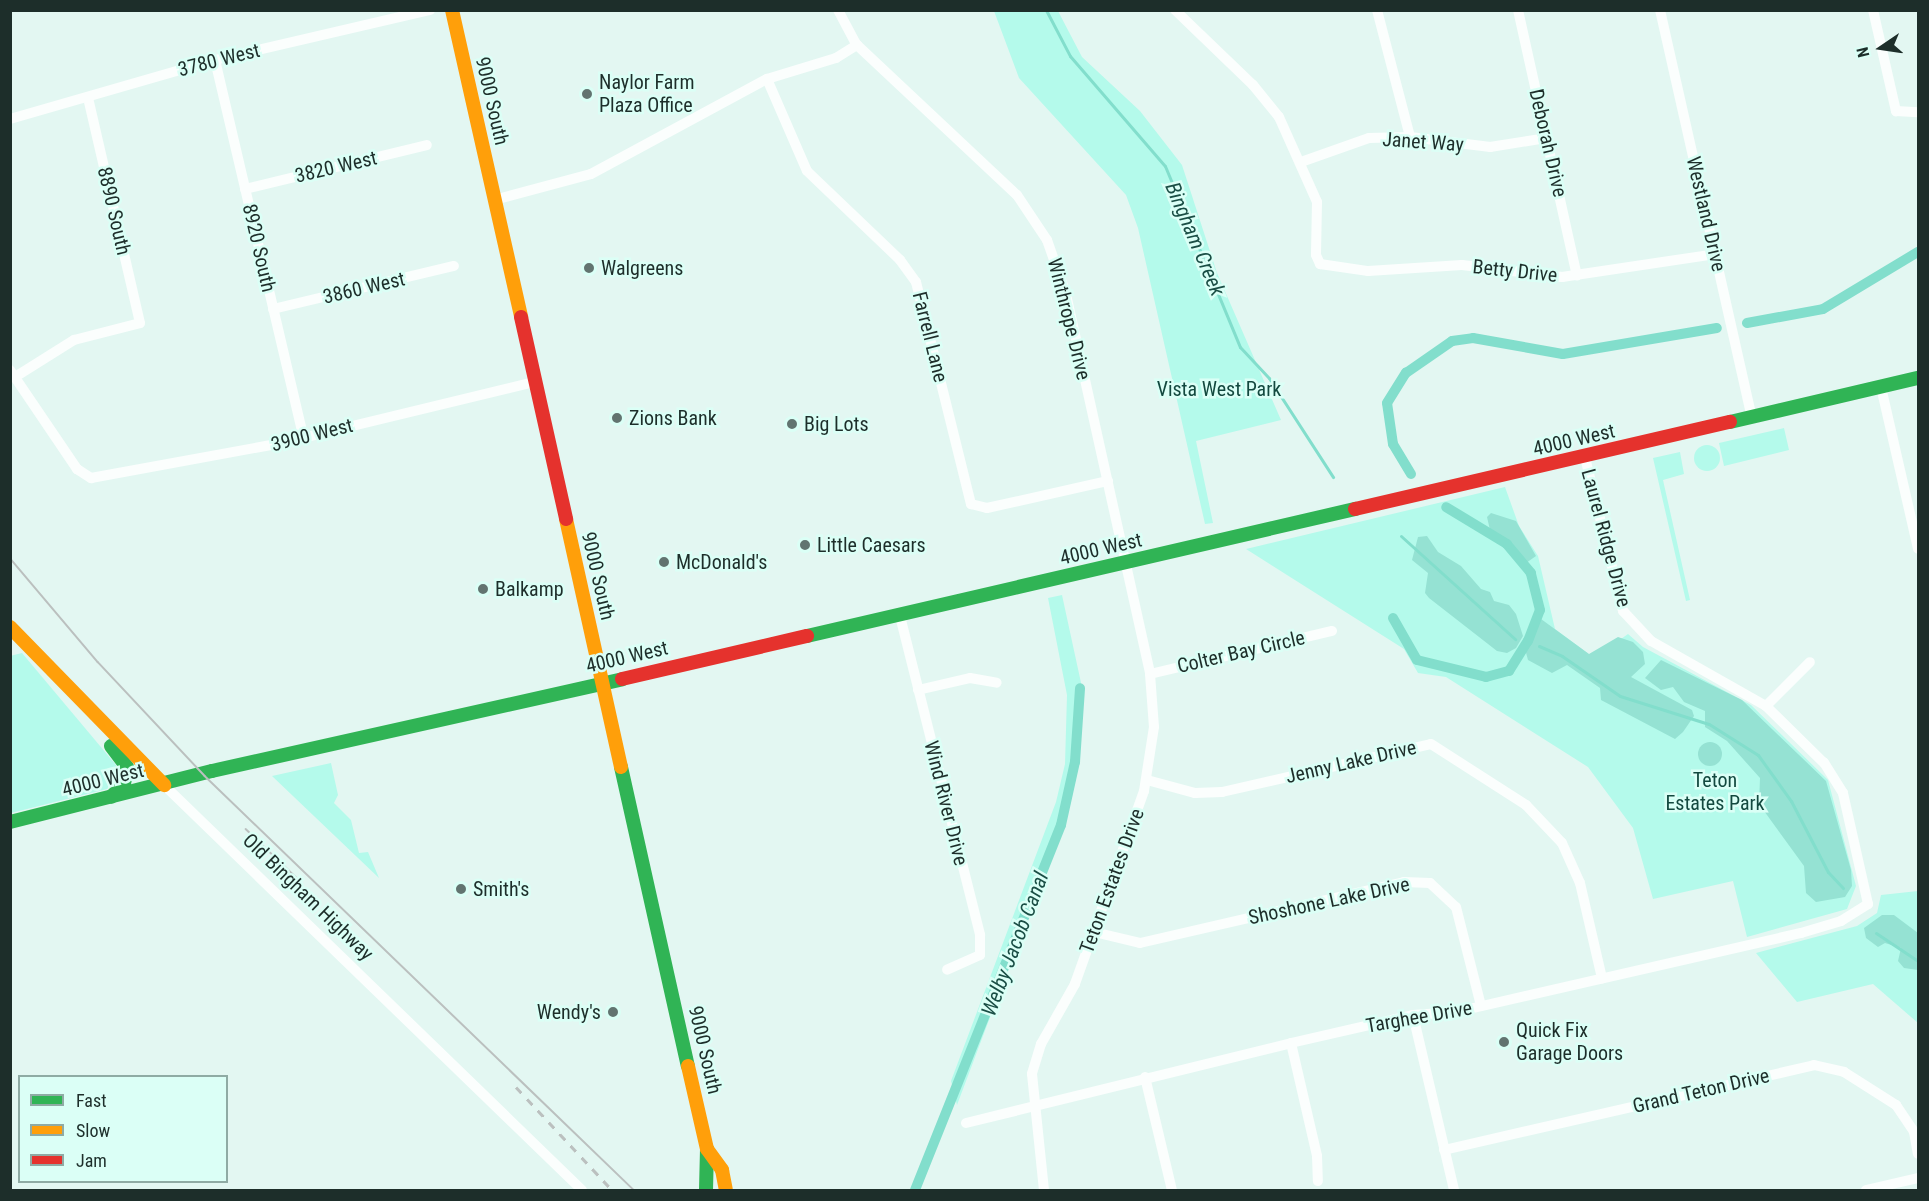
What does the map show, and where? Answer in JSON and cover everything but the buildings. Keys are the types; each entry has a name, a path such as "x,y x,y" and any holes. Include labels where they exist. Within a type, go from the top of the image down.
{"main road":[{"name":"9000 South","path":"452,10 708,1149 722,1170 726,1191"},
{"name":"4000 West","path":"10,822 205,776 282,754 292,756 1918,378"},
{"name":"Old Bingham Highway","path":"10,627 78,700 165,785"},
{"path":"78,700 127,767 124,784 110,799"},
{"name":"9000 South","path":"706,1191 703,1174 708,1149"}],"street":[{"name":"3780 West","path":"10,119 215,60 430,10"},
{"name":"Winthrope Drive","path":"838,10 856,45 1017,195 1047,240 1066,294 1125,563"},
{"path":"1175,10 1266,100 1301,162"},
{"path":"1377,10 1410,137"},
{"name":"Deborah Drive","path":"1518,10 1577,276"},
{"name":"Westland Drive","path":"1660,10 1752,417"},
{"path":"1873,10 1896,111 1918,112"},
{"path":"494,200 564,184 612,165 767,79 836,58 856,45"},
{"name":"8920 South","path":"215,60 303,436"},
{"name":"Farrell Lane","path":"767,79 807,171 900,260 916,282 969,501 984,508 1108,481"},
{"name":"8890 South","path":"13,373 74,340 140,323 88,98"},
{"name":"Janet Way","path":"1301,162 1369,138 1410,137 1490,147 1547,138"},
{"name":"3820 West","path":"245,189 427,145"},
{"name":"Betty Drive","path":"1301,162 1318,211 1318,260 1344,271 1462,265 1549,277 1577,276 1715,254"},
{"name":"3860 West","path":"273,309 454,266"},
{"name":"3900 West","path":"13,373 76,469 87,477 282,444 303,436 535,382"},
{"path":"1881,387 1918,549"},
{"name":"Laurel Ridge Drive","path":"1585,457 1618,595 1632,624 1651,641 1766,706 1824,762 1843,792 1868,904"},
{"name":"Teton Estates Drive","path":"1044,1191 1034,1107 1035,1062 1062,1012 1094,932 1147,780 1154,727 1150,674 1125,563"},
{"name":"Wind River Drive","path":"900,616 980,941 980,955 947,970"},
{"name":"Colter Bay Circle","path":"1150,674 1332,631"},
{"path":"1766,706 1810,662"},
{"path":"918,690 970,678 997,683"},
{"name":"Jenny Lake Drive","path":"1147,780 1195,793 1222,792 1431,744 1526,805 1558,837 1577,873 1602,978"},
{"name":"Old Bingham Highway","path":"165,785 582,1191"},
{"name":"Shoshone Lake Drive","path":"1094,932 1140,943 1404,882 1430,884 1456,907 1481,1006"},
{"name":"Targhee Drive","path":"966,1123 1145,1077 1292,1043 1413,1016 1481,1006 1823,927 1868,904"},
{"path":"1413,1016 1454,1191"},
{"path":"1292,1043 1317,1156 1318,1181"},
{"name":"Grand Teton Drive","path":"1444,1150 1814,1065 1844,1072 1896,1105 1914,1132 1918,1154"},
{"path":"1145,1077 1172,1191"},
{"path":"1866,1191 1918,1178"}],"green space":[{"name":"Vista West Park","path":"994,11 1058,11 1082,57 1140,111 1182,165 1217,273 1281,420 1196,441 1213,523 1205,524 1138,228 1126,195 1019,78"},
{"path":"1784,428 1789,450 1724,466 1719,443"},
{"path":"1707,445 1716,449 1720,458 1716,467 1707,471 1698,467 1694,458 1698,449"},
{"path":"1680,452 1684,474 1663,480 1690,600 1686,601 1653,458"},
{"name":"Teton Estates Park","path":"1505,487 1519,526 1538,556 1555,629 1594,658 1628,634 1643,647 1751,705 1828,780 1856,886 1847,909 1747,937 1733,881 1653,899 1633,828 1588,767 1446,677 1418,673 1404,649 1246,549"},
{"path":"1491,513 1516,521 1536,556 1526,563 1513,556 1490,530 1487,517"},
{"path":"1427,536 1438,552 1461,566 1481,589 1490,592 1494,601 1509,605 1516,614 1523,636 1516,648 1507,653 1497,651 1425,593 1428,573 1412,560 1418,537"},
{"path":"1062,595 1083,692 1079,764 1070,805 957,1105 951,1081 1056,802 1065,764 1067,695 1048,598"},
{"path":"1541,619 1589,654 1618,637 1633,642 1643,652 1645,664 1631,677 1692,710 1694,716 1683,732 1675,739 1601,700 1600,688 1567,665 1552,673 1528,660 1525,649"},
{"path":"22,653 116,765 118,777 107,789 11,813 10,656"},
{"path":"1661,660 1742,700 1826,781 1851,870 1852,886 1845,897 1816,902 1806,893 1804,866 1759,804 1760,778 1727,741 1705,727 1705,711 1684,702 1673,687 1661,690 1645,678"},
{"path":"1710,742 1715,743 1721,749 1721,759 1715,765 1710,766 1705,765 1699,759 1698,754 1699,749 1705,743"},
{"path":"331,763 338,795 334,803 351,820 359,853 368,852 379,878 272,776"},
{"path":"1918,891 1918,1023 1873,984 1797,1002 1756,953 1857,926 1877,913 1881,895"},
{"path":"1882,915 1894,915 1918,933 1918,970 1904,968 1898,961 1901,948 1885,943 1878,947 1866,938 1864,928"}],"waterway":[{"name":"Bingham Creek","path":"1046,10 1070,56 1165,166 1240,347 1269,378 1333,477"},
{"name":"Welby Jacob Canal","path":"1747,323 1823,309 1918,252"},
{"name":"Welby Jacob Canal","path":"1411,474 1393,444 1387,403 1406,373 1452,341 1473,338 1563,354 1717,328"},
{"name":"Welby Jacob Canal","path":"1393,618 1417,660 1486,677 1509,671 1528,641 1540,610 1531,573 1507,544 1446,507"},
{"name":"Bingham Creek","path":"1401,536 1515,639"},
{"name":"Bingham Creek","path":"1539,646 1562,656 1620,696 1709,724 1758,755 1791,801 1828,872 1843,888"},
{"name":"Welby Jacob Canal","path":"915,1190 1061,825 1075,762 1080,688"},
{"name":"Bingham Creek","path":"1876,933 1918,961"}],"tram line":[{"path":"10,558 98,662 205,776 634,1190"},
{"path":"246,829 300,881"}],"railway":[{"path":"516,1087 612,1190"}],"traffic: fast":[{"path":"1730,422 1918,378"},
{"path":"807,636 1355,509"},
{"path":"10,822 212,771 622,679"},
{"path":"111,746 127,767 124,784 111,797"},
{"path":"621,767 688,1066"},
{"path":"706,1190 707,1149"}],"traffic: slow":[{"path":"452,10 521,317"},
{"path":"566,519 621,767"},
{"path":"10,627 164,785"},
{"path":"688,1066 707,1149 722,1170 726,1190"}],"traffic: jam":[{"path":"521,317 566,519"},
{"path":"1355,509 1730,422"},
{"path":"622,679 807,636"}],"place":[{"name":"Naylor Farm Plaza Office","path":"587,94"},
{"name":"Walgreens","path":"589,268"},
{"name":"Zions Bank","path":"617,418"},
{"name":"Big Lots","path":"792,424"},
{"name":"Little Caesars","path":"805,545"},
{"name":"McDonald's","path":"664,562"},
{"name":"Balkamp","path":"483,589"},
{"name":"Smith's","path":"461,889"},
{"name":"Wendy's","path":"613,1012"},
{"name":"Quick Fix Garage Doors","path":"1504,1042"}]}
